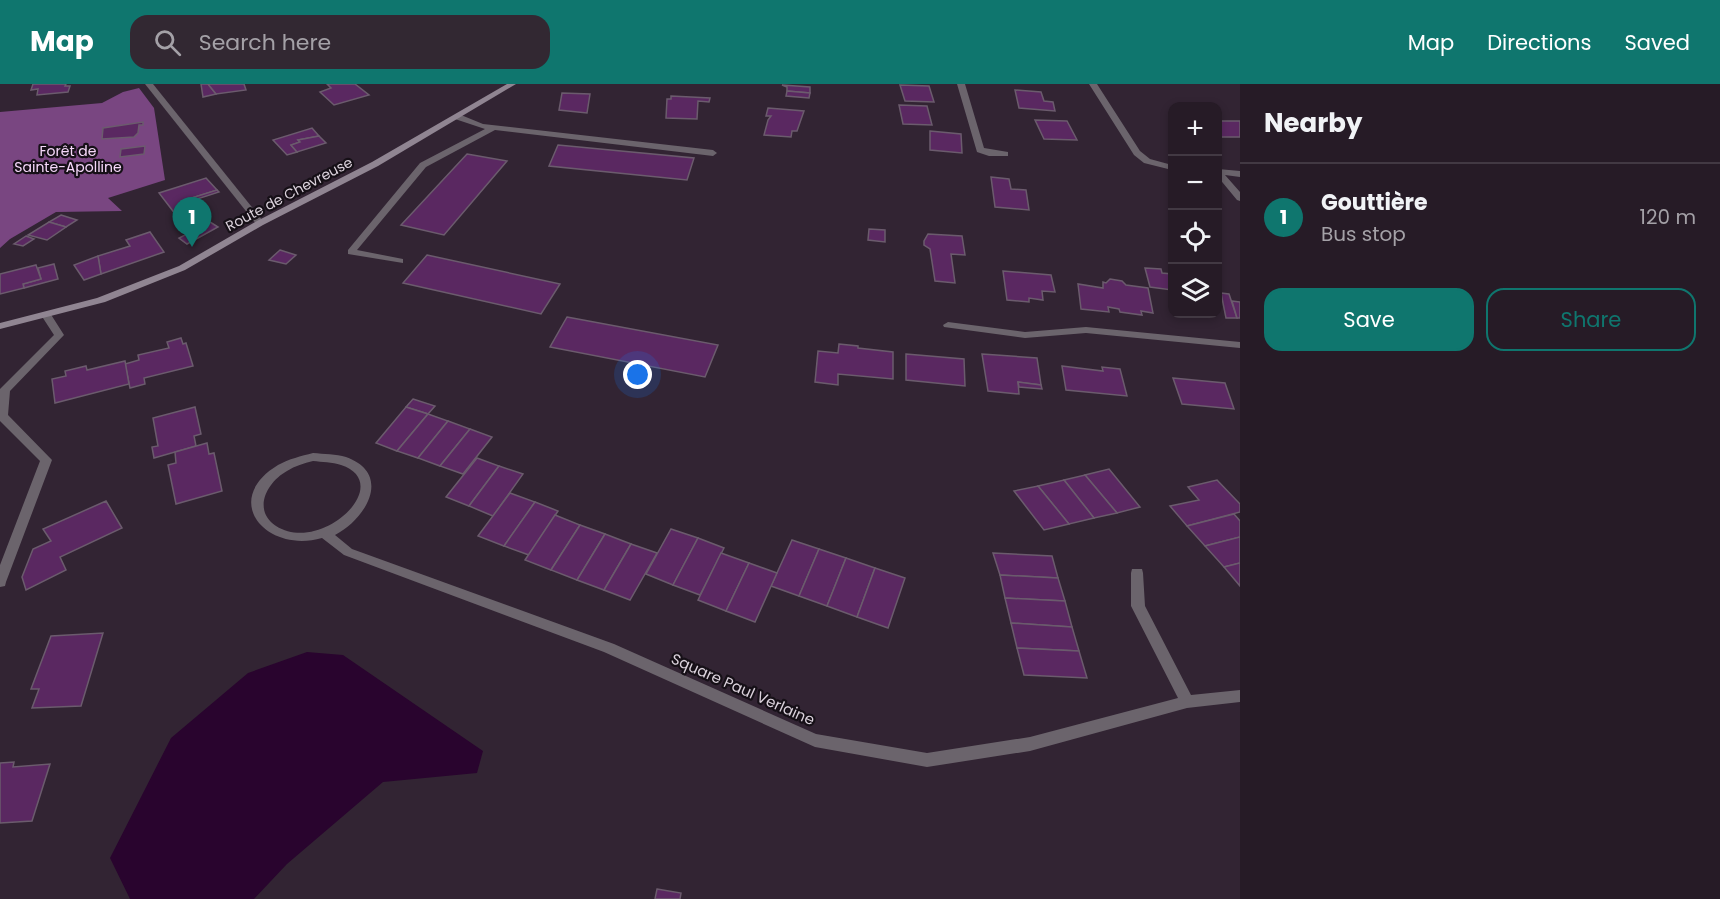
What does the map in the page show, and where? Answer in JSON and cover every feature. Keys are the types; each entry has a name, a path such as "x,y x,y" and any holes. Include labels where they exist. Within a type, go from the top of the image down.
{"street":[{"path":"149,84 260,223"},
{"name":"Route de Chevreuse","path":"0,326 101,300 182,268 260,223 375,164 512,84"},
{"path":"962,84 980,150 1005,154"},
{"path":"1093,84 1137,153 1147,161 1168,167"},
{"path":"458,117 482,126 713,153"},
{"path":"399,261 351,252 423,165 495,127"},
{"path":"1222,172 1240,174"},
{"path":"1222,177 1240,198"},
{"path":"0,582 46,460 2,416 5,390 59,335 46,315"},
{"path":"948,325 1025,335 1086,330 1240,345"},
{"path":"313,457 330,457 346,461 358,468 365,478 368,490 364,503 341,526 324,533 305,537 286,535 271,529 261,519 256,507 258,494 266,480 295,461 313,457"},
{"name":"Square Paul Verlaine","path":"324,533 348,552 609,648 815,740 927,760 1030,744 1187,702 1240,696"},
{"path":"1137,573 1138,606 1187,702"}],"green space":[{"name":"Forêt de Sainte-Apolline","path":"139,88 154,108 165,180 108,198 122,211 56,212 10,239 0,248 0,112 102,103 123,92"}],"shaded area":[{"path":"307,652 343,655 483,751 477,773 383,782 287,864 254,899 130,899 110,858 171,738 248,673"}],"building":[{"path":"33,84 70,86 68,92 37,95 38,89 31,90"},
{"path":"201,84 208,84 216,94 203,97"},
{"path":"208,84 244,84 246,90 216,94"},
{"path":"327,84 355,84 369,95 334,105 320,92 331,88"},
{"path":"782,85 810,87 810,93 787,91 787,87"},
{"path":"900,85 929,86 934,102 905,101"},
{"path":"1015,90 1041,92 1044,101 1053,102 1055,111 1019,108"},
{"path":"787,91 810,93 809,98 786,96"},
{"path":"562,93 590,94 587,113 559,110"},
{"path":"671,96 710,98 709,102 698,101 697,119 666,118 667,99 671,99"},
{"path":"899,105 927,106 932,125 903,124"},
{"path":"768,108 804,111 797,131 792,131 791,137 764,135 771,116 766,116"},
{"path":"1035,120 1067,121 1077,140 1044,139"},
{"path":"1222,121 1240,121 1240,137 1222,137"},
{"path":"143,122 143,125 139,125 138,133 134,137 102,139 103,128"},
{"path":"312,128 319,136 298,140 300,142 291,145 297,152 287,155 273,140"},
{"path":"930,131 961,134 962,153 930,150"},
{"path":"319,136 326,143 297,152 291,145 300,142 298,140"},
{"path":"558,145 694,158 687,180 549,166"},
{"path":"145,146 144,154 120,157 121,149"},
{"path":"467,154 507,161 444,235 401,225"},
{"path":"991,177 1009,179 1011,189 1026,190 1029,210 995,207"},
{"path":"206,178 217,190 182,201 191,210 176,215 159,193"},
{"path":"217,190 219,192 185,203 182,201"},
{"path":"61,215 77,220 66,227 49,222"},
{"path":"49,222 66,227 47,240 28,235"},
{"path":"210,222 218,227 187,244 179,238"},
{"path":"869,229 885,230 885,242 868,240"},
{"path":"150,232 164,252 101,274 98,256 130,246 126,240"},
{"path":"928,234 962,236 965,255 951,254 955,283 935,281 930,249 924,245"},
{"path":"26,236 34,239 23,246 14,244"},
{"path":"280,250 296,255 286,264 269,260"},
{"path":"427,255 560,284 541,314 403,283"},
{"path":"98,256 101,274 84,280 74,265"},
{"path":"54,264 58,279 24,288 23,284 41,279 38,268"},
{"path":"36,265 41,279 23,284 24,288 0,294 0,274"},
{"path":"1145,268 1161,269 1162,273 1168,274 1168,289 1150,287"},
{"path":"1003,271 1051,275 1055,292 1042,291 1043,300 1029,298 1029,302 1007,300"},
{"path":"1110,279 1122,281 1126,285 1148,288 1153,313 1141,311 1142,315 1120,312 1119,309 1108,307 1109,312 1081,309 1078,284 1103,288 1103,282 1106,283"},
{"path":"1222,293 1229,294 1237,318 1226,318"},
{"path":"1232,301 1240,302 1240,318 1237,318"},
{"path":"567,317 718,345 705,377 550,347"},
{"path":"181,338 183,344 186,343 193,366 144,378 145,384 130,388 125,364 139,360 138,355 169,348 167,342"},
{"path":"839,344 893,352 893,379 838,374 838,385 815,382 818,351 838,353"},
{"path":"906,354 964,359 965,386 906,380"},
{"path":"982,354 1037,358 1041,385 1018,382 1019,394 988,391"},
{"path":"125,361 129,384 55,403 52,379 66,376 65,371 86,366 87,370"},
{"path":"1062,366 1103,371 1102,367 1120,369 1127,396 1066,390"},
{"path":"1173,378 1225,383 1234,409 1182,404"},
{"path":"1018,382 1041,385 1042,389 1019,387"},
{"path":"413,399 435,406 428,414 406,407"},
{"path":"195,407 201,434 194,436 196,446 154,458 152,447 158,446 153,418"},
{"path":"406,407 428,414 397,451 376,443"},
{"path":"428,414 448,421 418,458 397,451"},
{"path":"448,421 470,429 440,466 418,458"},
{"path":"470,429 492,437 463,474 440,466"},
{"path":"207,443 209,454 214,453 222,491 176,504 168,465 176,463 175,452"},
{"path":"477,458 499,466 469,506 446,497"},
{"path":"499,466 523,474 493,516 469,506"},
{"path":"1109,469 1140,507 1117,513 1085,475"},
{"path":"1085,475 1117,513 1094,518 1064,480"},
{"path":"1064,480 1094,518 1069,524 1038,486"},
{"path":"1217,480 1240,504 1240,512 1187,526 1170,506 1199,500 1188,487"},
{"path":"1038,486 1069,524 1044,530 1014,491"},
{"path":"510,493 535,502 504,546 478,536"},
{"path":"106,501 122,528 60,557 66,570 26,590 22,577 33,549 51,541 43,529"},
{"path":"535,502 558,511 529,555 504,546"},
{"path":"1234,514 1240,521 1240,537 1205,546 1187,526"},
{"path":"555,515 580,525 551,570 525,560"},
{"path":"580,525 605,534 577,580 551,570"},
{"path":"671,529 698,538 673,585 646,574"},
{"path":"605,534 631,544 604,590 577,580"},
{"path":"1240,537 1240,563 1224,567 1205,546"},
{"path":"698,538 724,548 700,595 673,585"},
{"path":"792,540 819,549 799,596 771,586"},
{"path":"631,544 657,553 630,600 604,590"},
{"path":"819,549 846,558 827,606 799,596"},
{"path":"721,553 749,563 726,611 698,600"},
{"path":"993,553 1052,556 1058,578 1000,575"},
{"path":"846,558 875,568 857,617 827,606"},
{"path":"749,563 777,573 755,622 726,611"},
{"path":"1240,563 1240,586 1224,567"},
{"path":"875,568 905,578 888,628 857,617"},
{"path":"1000,575 1058,578 1065,601 1005,598"},
{"path":"1005,598 1065,601 1072,627 1011,623"},
{"path":"1011,623 1072,627 1079,651 1017,648"},
{"path":"103,633 81,706 32,708 39,689 31,689 51,636"},
{"path":"1017,648 1079,651 1087,678 1024,675"},
{"path":"14,762 13,767 50,764 32,821 0,823 0,763"},
{"path":"657,889 681,893 680,899 655,899"}],"place":[{"name":"Gouttière","path":"192,247"}]}
